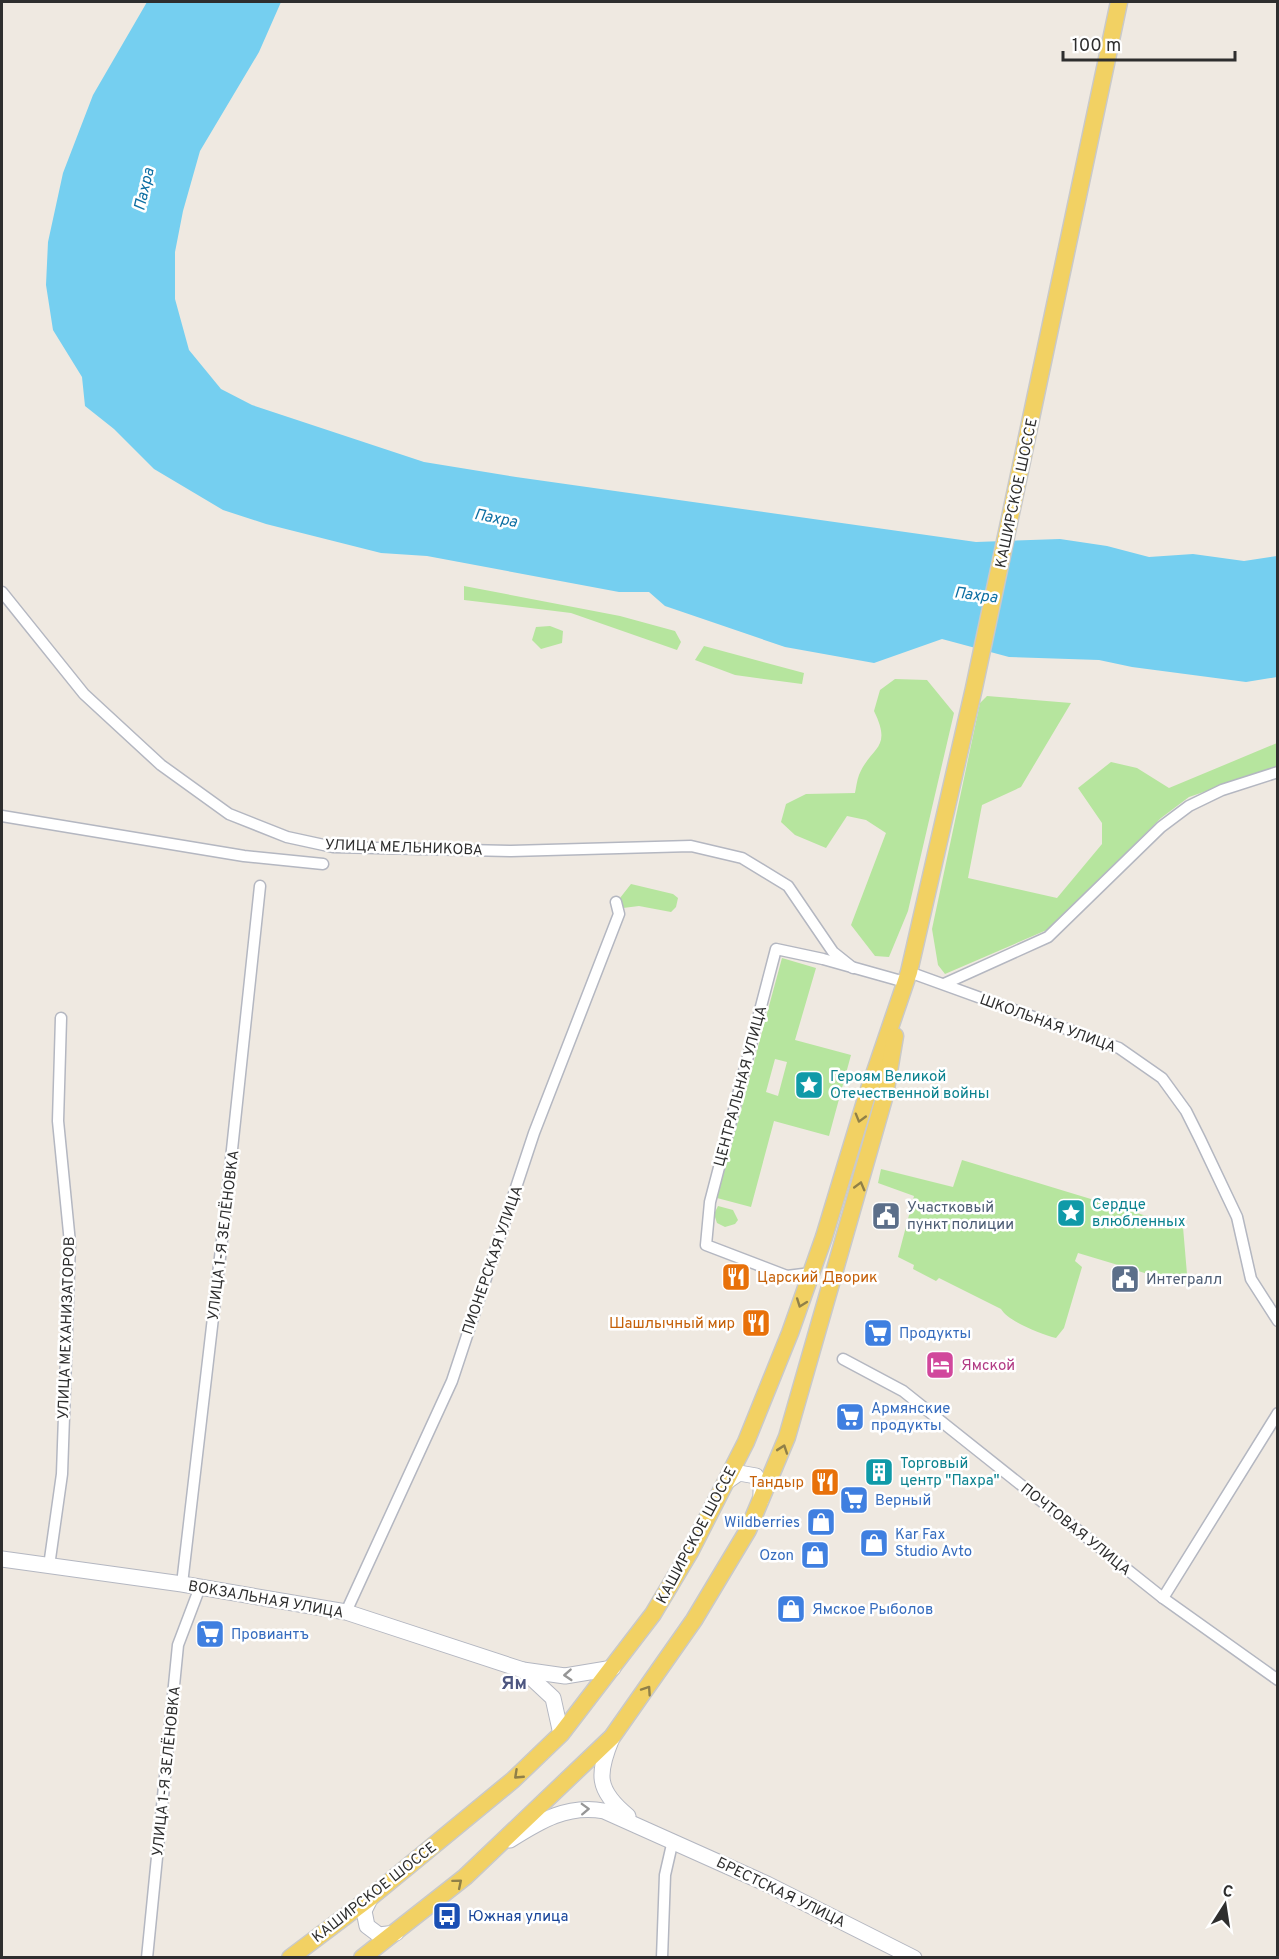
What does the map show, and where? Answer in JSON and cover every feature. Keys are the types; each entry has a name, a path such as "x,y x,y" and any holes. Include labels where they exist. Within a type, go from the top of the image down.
{"main road":[{"name":"КАШИРСКОЕ ШОССЕ","path":"369,1956 495,1850 612,1737 694,1620 748,1530 787,1437 885,1095 907,977 974,688 1119,2"},
{"name":"КАШИРСКОЕ ШОССЕ","path":"290,1958 371,1897 513,1780 561,1734 653,1614 690,1552 746,1442 812,1273 907,977"}],"street":[{"name":"УЛИЦА МЕЛЬНИКОВА","path":"2,592 84,694 161,765 229,814 287,837 333,847 512,851 691,846 742,858 788,886 833,951 853,968"},
{"path":"944,984 1048,937 1161,827 1189,806 1222,790 1278,772"},
{"path":"2,816 244,856 323,864"},
{"name":"УЛИЦА 1-Я ЗЕЛЁНОВКА","path":"182,1584 260,886"},
{"name":"ПИОНЕРСКАЯ УЛИЦА","path":"346,1612 452,1381 534,1133 619,914 616,902"},
{"name":"ЦЕНТРАЛЬНАЯ УЛИЦА","path":"812,1273 786,1276 706,1245 710,1202 776,949 853,968 907,977"},
{"name":"ШКОЛЬНАЯ УЛИЦА","path":"907,977 944,984 1119,1048 1162,1078 1186,1112 1220,1181 1237,1217 1251,1279 1278,1321"},
{"name":"УЛИЦА МЕХАНИЗАТОРОВ","path":"49,1566 62,1474 70,1243 58,1121 61,1018"},
{"name":"ПОЧТОВАЯ УЛИЦА","path":"843,1359 903,1391 1163,1598 1278,1680"},
{"path":"1163,1598 1278,1413"},
{"path":"726,1482 739,1473 756,1476 761,1486 761,1503"},
{"name":"ВОКЗАЛЬНАЯ УЛИЦА","path":"2,1559 182,1584 346,1612 523,1670 565,1676 613,1668"},
{"name":"УЛИЦА 1-Я ЗЕЛЁНОВКА","path":"147,1958 178,1646 200,1587"},
{"name":"ВОКЗАЛЬНАЯ УЛИЦА","path":"523,1670 552,1698 561,1734"},
{"name":"БРЕСТСКАЯ УЛИЦА","path":"612,1737 600,1774 603,1788 614,1804 648,1829"},
{"name":"БРЕСТСКАЯ УЛИЦА","path":"495,1850 544,1818 577,1809 604,1810 673,1840 914,1958"},
{"path":"662,1958 665,1875 673,1840"},
{"path":"371,1897 364,1911 367,1926 379,1935 396,1933"}],"green space":[{"path":"464,586 620,616 675,631 681,642 677,650 571,613 464,600"},
{"path":"550,626 563,631 562,643 541,649 532,640 536,627"},
{"path":"704,646 804,673 802,684 735,675 695,660"},
{"path":"895,679 927,680 954,713 908,911 889,957 875,956 851,925 886,833 866,820 847,816 826,848 795,835 781,822 786,804 806,794 855,793 859,775 881,741 879,724 874,711 880,690"},
{"path":"987,696 1071,703 1021,787 982,805 968,878 1057,898 1102,844 1102,823 1078,788 1111,762 1137,768 1169,788 1277,743 1277,767 1189,797 1161,818 1049,929 945,974 938,965 932,929 980,703"},
{"path":"631,884 673,894 678,898 676,907 671,912 639,906 623,908 620,898"},
{"path":"782,958 816,968 795,1040 851,1055 829,1136 774,1121 751,1207 717,1198","holes":["775,1059 787,1062 778,1096 766,1092"]},
{"path":"962,1160 1183,1227 1188,1286 1078,1253 1075,1261 1082,1267 1064,1328 1056,1338 1018,1323 1001,1309 939,1278 936,1281 913,1269 914,1265 898,1257 914,1196 878,1183 881,1169 953,1187"},
{"path":"718,1206 733,1210 738,1220 735,1224 725,1227 717,1223 714,1214"}],"water":[{"name":"Пахра","path":"147,2 281,2 259,52 200,151 183,211 175,252 175,299 189,350 221,389 252,405 424,462 516,477 976,542 1060,539 1107,546 1149,557 1193,554 1244,561 1277,556 1277,677 1246,682 1132,667 1099,660 1009,657 942,639 874,663 785,647 665,606 649,592 619,592 427,556 381,553 266,524 223,510 154,469 114,429 85,406 82,377 53,330 46,285 48,242 63,173 93,95"}],"place":[{"name":"Героям Великой Отечественной войны","path":"809,1085"},
{"name":"Сердце влюбленных","path":"1071,1213"},
{"name":"Участковый пункт полиции","path":"886,1216"},
{"name":"Царский Дворик","path":"736,1277"},
{"name":"Интегралл","path":"1125,1279"},
{"name":"Шашлычный мир","path":"756,1323"},
{"name":"Продукты","path":"878,1333"},
{"name":"Ямской","path":"940,1365"},
{"name":"Армянские продукты","path":"850,1417"},
{"name":"Торговый центр \"Пахра\"","path":"879,1472"},
{"name":"Тандыр","path":"825,1482"},
{"name":"Верный","path":"854,1500"},
{"name":"Wildberries","path":"821,1522"},
{"name":"Kar Fax Studio Avto","path":"874,1543"},
{"name":"Ozon","path":"815,1555"},
{"name":"Ямское Рыболов","path":"791,1609"},
{"name":"Провиантъ","path":"210,1634"},
{"name":"Южная улица","path":"447,1916"}],"district":[{"name":"Ям","path":"514,1683"}]}
